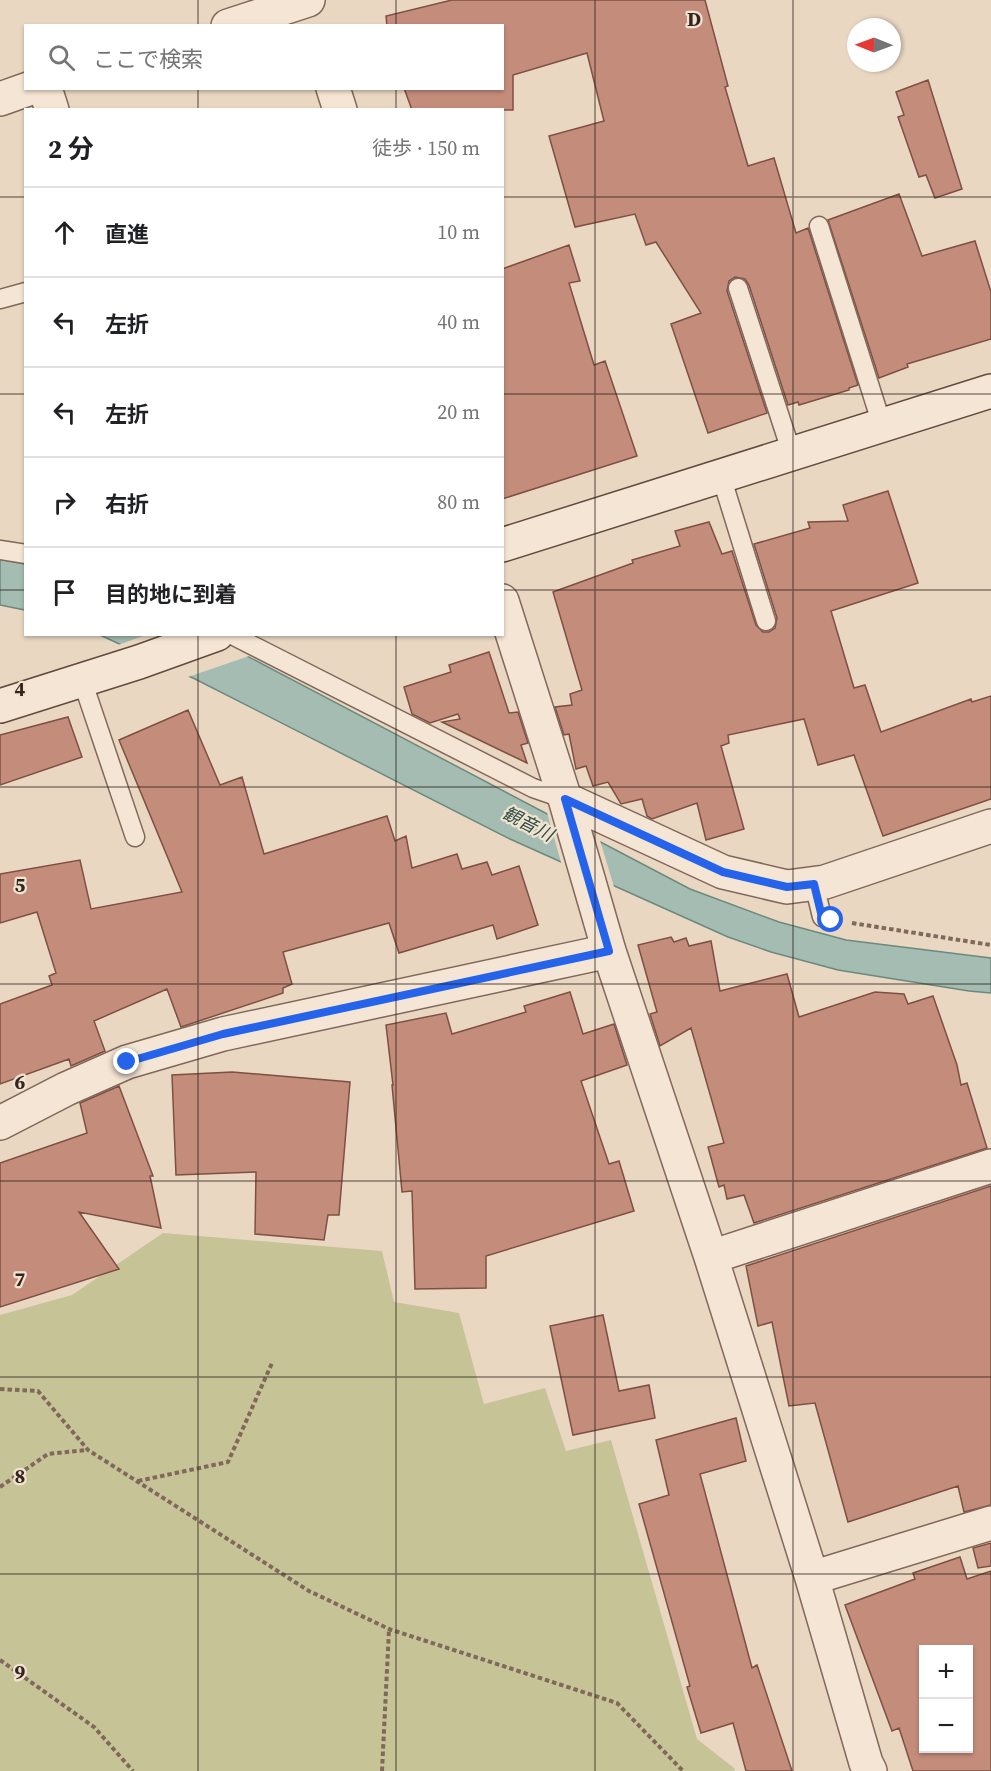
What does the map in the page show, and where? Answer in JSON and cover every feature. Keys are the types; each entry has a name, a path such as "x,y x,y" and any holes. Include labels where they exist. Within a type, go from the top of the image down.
{"street":[{"path":"236,24 307,7"},
{"path":"0,99 25,90"},
{"path":"46,90 51,108"},
{"path":"334,90 339,108"},
{"path":"504,544 882,425 989,397"},
{"path":"504,607 567,806 609,951 711,1257 870,1771"},
{"path":"0,706 213,636"},
{"path":"567,806 723,872 787,887 814,884 991,826"},
{"path":"0,1123 66,1089 127,1062 212,1037 609,951"},
{"path":"711,1257 991,1166"},
{"path":"812,1578 991,1523"}],"lane":[{"path":"819,226 882,425"},
{"path":"738,288 792,454"},
{"path":"0,299 24,293"},
{"path":"721,476 766,621"},
{"path":"0,550 24,554"},
{"path":"234,636 567,806"},
{"path":"81,680 135,837"},
{"path":"814,884 822,917"}],"path":[{"path":"822,917 924,936 991,945"},
{"path":"137,1481 228,1462 273,1363"},
{"path":"0,1389 38,1391 88,1450 309,1591 389,1629 617,1702 683,1771"},
{"path":"0,1487 48,1454 88,1450"},
{"path":"382,1771 389,1629"},
{"path":"0,1660 94,1727 134,1771"}],"shaded area":[{"path":"163,1233 382,1251 394,1302 459,1313 484,1404 545,1388 566,1451 611,1440 697,1739 735,1771 0,1771 0,1315 72,1295"}],"water":[{"path":"0,559 24,564 24,610 0,605"},
{"name":"観音川","path":"102,636 209,636 690,889 779,922 846,940 991,958 991,993 838,970 771,952 728,937 510,839 195,679"}],"pier":[{"path":"143,636 217,636 252,655 185,678 118,645"},
{"path":"546,809 599,837 615,890 562,866"}],"building":[{"path":"452,0 705,0 728,86 725,87 748,166 774,158 796,233 808,228 858,385 849,390 799,405 798,402 788,405 749,285 745,279 735,277 729,281 727,291 767,413 708,433 671,324 701,313 656,242 646,245 635,214 575,227 549,136 604,121 587,53 513,75 513,110 504,110 504,108 411,108 405,90 504,90 504,24 387,24 386,16"},
{"path":"928,80 962,189 935,198 926,175 919,177 898,117 904,115 896,92"},
{"path":"899,194 922,256 975,241 991,292 991,339 907,364 908,367 879,378 828,220"},
{"path":"569,245 580,281 569,283 594,365 605,361 637,456 504,498 504,268"},
{"path":"888,491 918,583 831,611 854,688 865,685 881,732 971,699 972,702 991,696 991,799 883,836 854,755 818,765 804,719 728,735 729,743 721,746 744,829 706,840 697,803 652,819 647,816 642,799 621,804 608,782 593,786 586,766 576,769 569,734 564,735 555,707 572,705 570,694 582,690 553,592 633,563 632,560 680,546 675,531 709,522 722,554 732,551 756,625 763,632 769,632 775,628 777,618 754,544 810,528 808,522 848,521 843,505"},
{"path":"489,652 509,713 518,712 528,743 521,745 527,763 442,722 460,719 458,714 430,723 412,714 404,687 451,672 449,665"},
{"path":"188,710 220,785 242,777 264,854 387,816 395,841 406,836 412,868 457,854 462,869 487,862 492,875 519,866 538,925 497,939 493,925 399,953 389,923 283,952 292,984 283,988 283,993 181,1027 167,989 94,1021 105,1051 71,1066 69,1059 0,1084 0,1004 52,985 49,976 56,973 37,912 0,923 0,874 80,860 91,909 182,892 119,740"},
{"path":"68,717 82,757 0,785 0,735"},
{"path":"671,937 674,942 686,938 689,946 711,941 720,991 787,974 799,1017 875,992 904,994 908,1004 933,996 957,1065 961,1085 967,1083 987,1148 754,1223 744,1195 727,1199 724,1185 719,1187 708,1147 724,1143 691,1028 660,1046 650,1014 657,1012 638,945"},
{"path":"570,992 583,1034 614,1024 627,1065 581,1081 609,1164 619,1161 634,1211 486,1256 486,1288 415,1289 412,1191 402,1192 386,1025 446,1013 452,1034 526,1012 524,1006"},
{"path":"232,1072 350,1082 339,1215 328,1215 324,1240 255,1234 256,1172 176,1175 172,1075"},
{"path":"119,1086 153,1176 150,1176 161,1228 79,1212 119,1269 0,1307 0,1163 87,1133 80,1103"},
{"path":"991,1186 991,1505 964,1512 958,1486 848,1522 815,1403 789,1406 772,1322 758,1326 746,1266"},
{"path":"603,1315 619,1391 649,1385 655,1418 573,1435 550,1326"},
{"path":"736,1418 746,1461 700,1474 752,1668 757,1665 792,1771 746,1771 733,1723 701,1733 639,1504 669,1495 656,1440"},
{"path":"991,1543 991,1566 978,1568 973,1548"},
{"path":"960,1557 967,1579 991,1571 991,1771 913,1771 899,1728 892,1731 845,1605 915,1579 913,1573"}],"route":[{"path":"127,1062 223,1034 609,951 565,799 723,872 787,887 814,884 822,917 831,920"}]}
